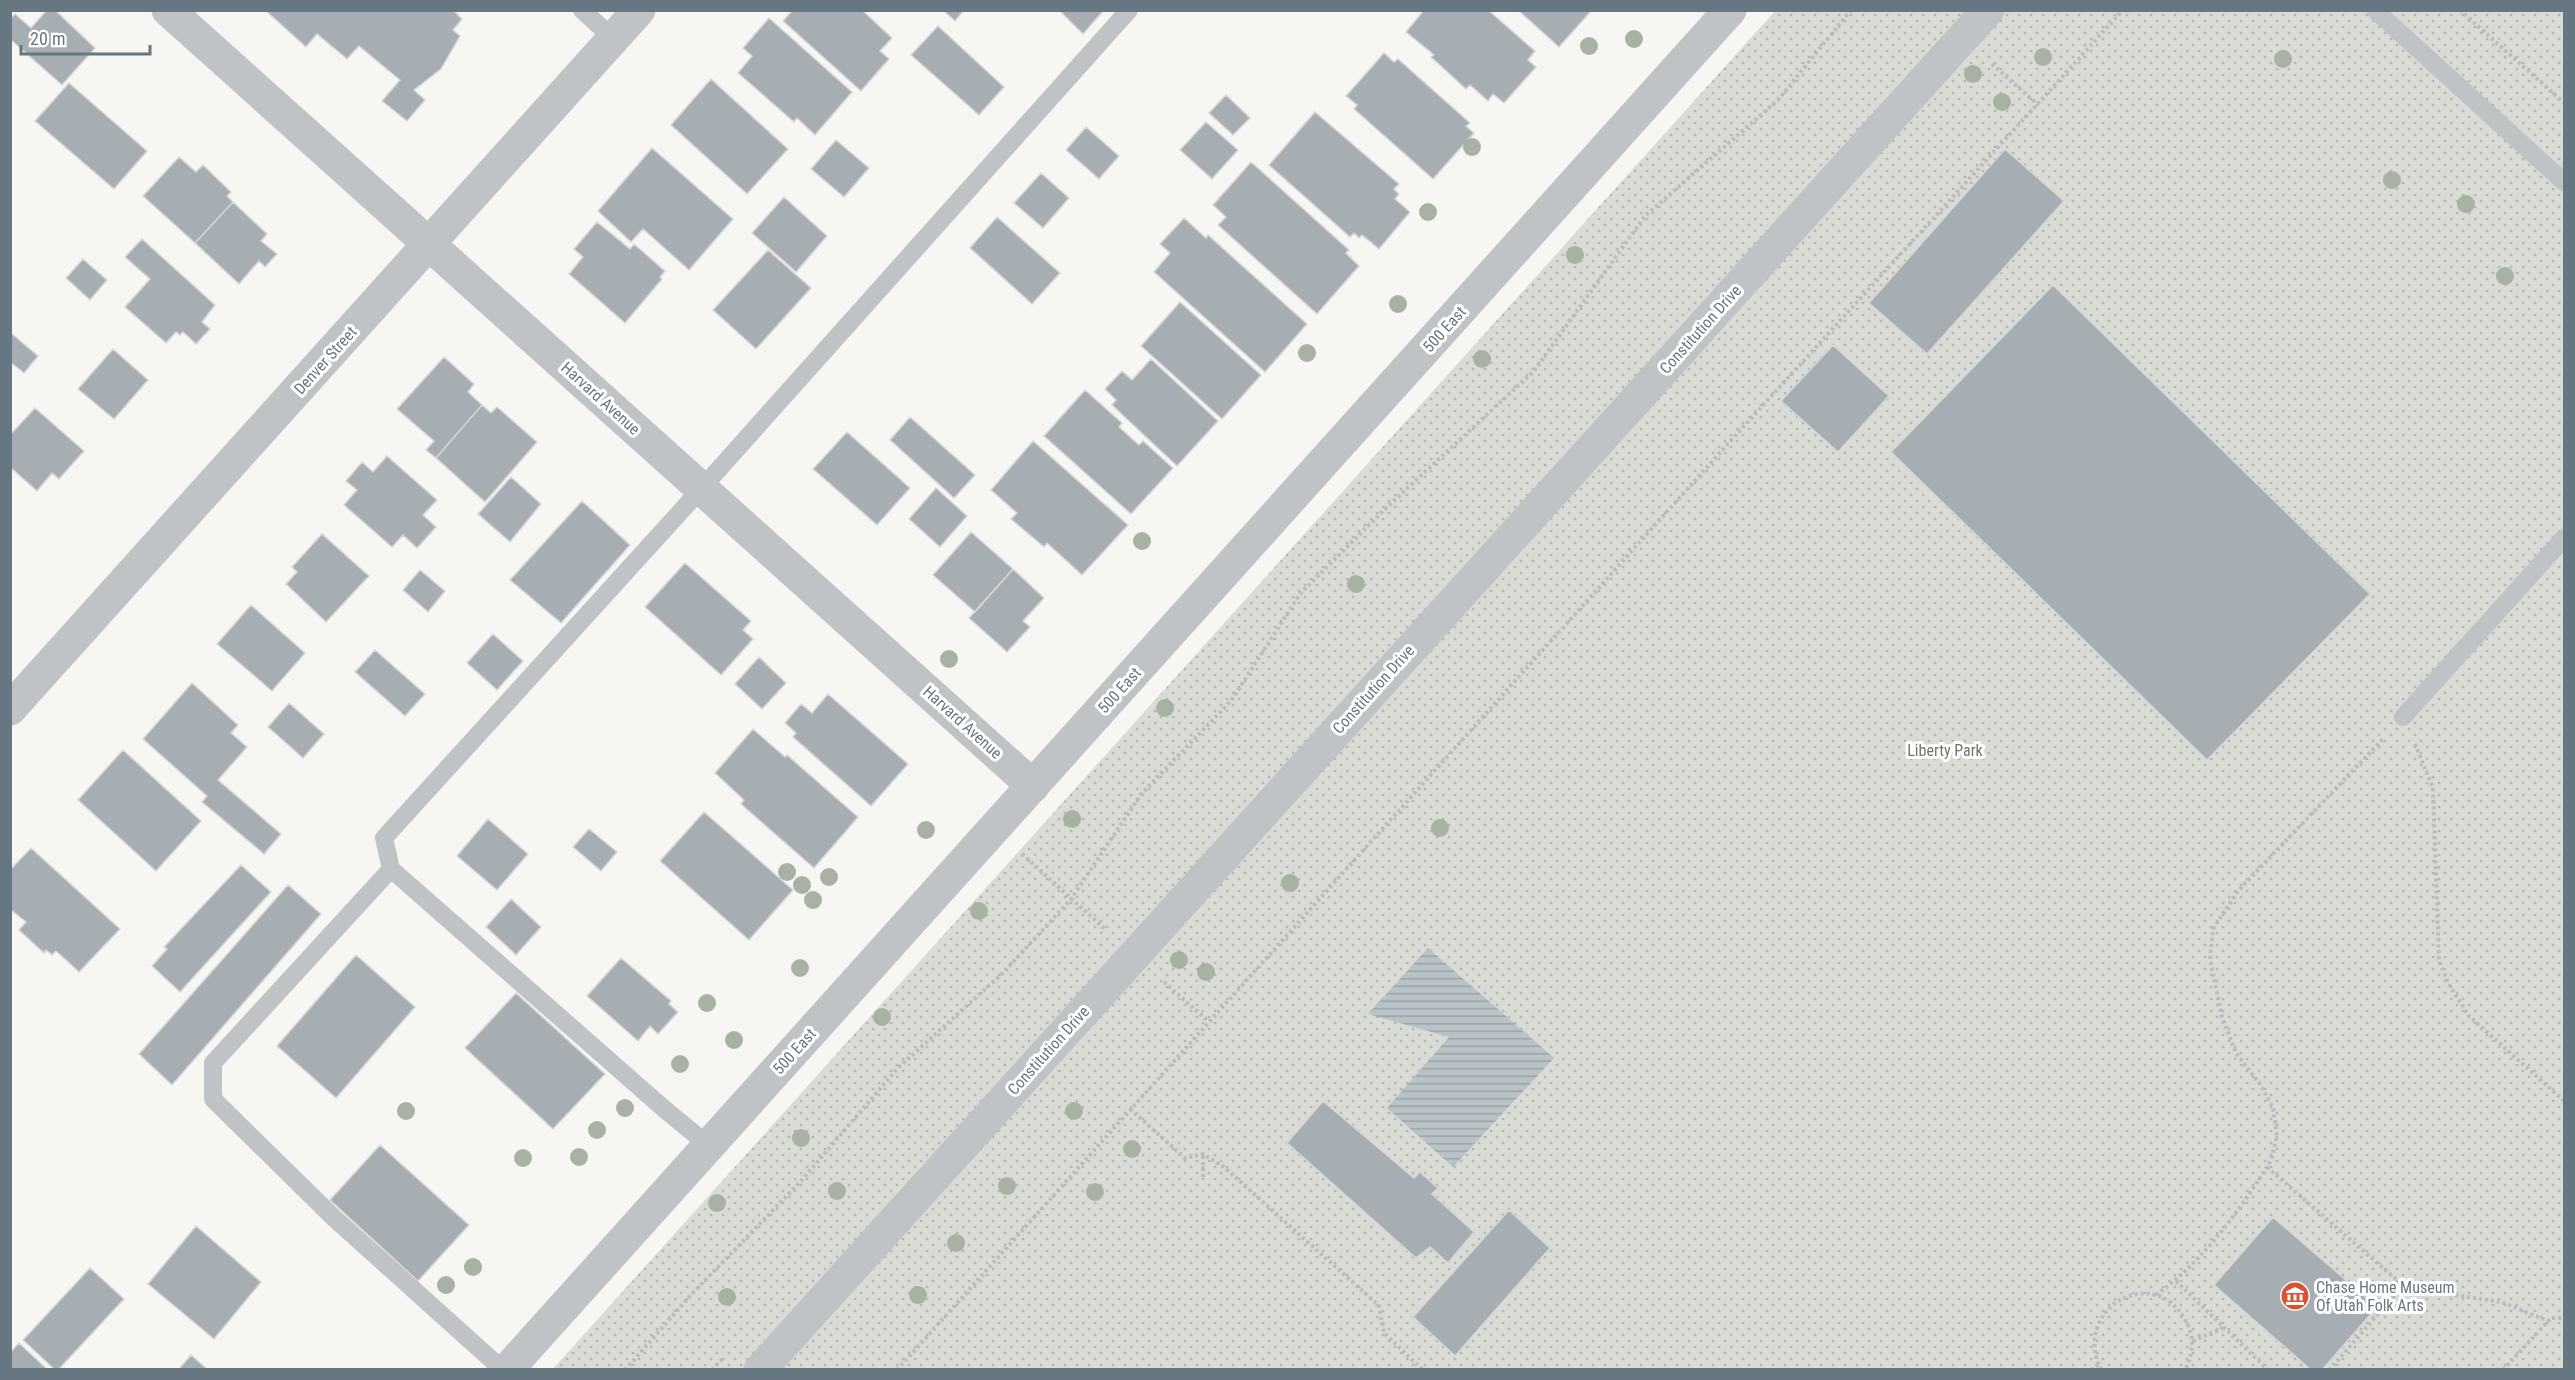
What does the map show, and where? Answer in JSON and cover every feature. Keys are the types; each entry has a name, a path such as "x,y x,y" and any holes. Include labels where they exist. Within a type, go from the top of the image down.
{"street":[{"name":"Harvard Avenue","path":"168,10 1033,786"},
{"name":"Denver Street","path":"10,709 639,10"},
{"name":"500 East","path":"505,1370 1730,10"},
{"name":"Constitution Drive","path":"760,1370 1988,10"}],"lane":[{"path":"582,10 614,39"},
{"path":"709,1146 391,869 384,838 702,488 1129,10"},
{"path":"2375,10 2565,182"},
{"path":"2403,717 2565,538"},
{"path":"391,869 213,1063 213,1099 334,1218 505,1370"}],"path":[{"path":"625,1370 690,1296 801,1181 898,1068 1004,972 1071,899 1142,794 1231,701 1300,594 1386,508 1534,371 1645,216 1778,100 1851,10"},
{"path":"897,1370 1208,1021 2122,10"},
{"path":"2460,10 2565,103"},
{"path":"1985,57 2037,104"},
{"path":"2156,1295 2176,1281 2214,1241 2254,1188 2266,1167 2277,1136 2273,1108 2260,1084 2236,1053 2222,1017 2210,958 2213,929 2238,891 2403,717 2433,788 2439,960 2448,983 2469,1016 2565,1101"},
{"path":"1019,851 1108,932"},
{"path":"1158,976 1208,1021"},
{"path":"1130,1109 1185,1158 1203,1154 1224,1167 1379,1306 1384,1333 1423,1370"},
{"path":"1203,1154 1203,1177"},
{"path":"2266,1167 2403,1286 2501,1302 2548,1321"},
{"path":"2176,1281 2268,1370"},
{"path":"2329,1370 2403,1286"},
{"path":"2101,1370 2094,1354 2093,1338 2097,1323 2106,1310 2119,1299 2135,1294 2156,1295 2167,1300 2180,1311 2189,1325 2193,1341 2185,1370"},
{"path":"2503,1370 2551,1317 2565,1318"},
{"path":"2193,1341 2224,1328"},
{"path":"2091,1370 2099,1364"}],"green space":[{"name":"Liberty Park","path":"1775,11 2564,11 2564,1369 552,1370"}],"shaded area":[{"path":"1428,948 1554,1058 1453,1167 1387,1108 1449,1037 1368,1014"}],"building":[{"path":"47,10 55,10 95,48 62,85 10,39 10,19 15,14 31,28"},
{"path":"265,10 453,10 462,19 453,30 460,36 441,69 414,90 425,100 407,121 382,101 400,80 359,46 347,59 317,34 306,47"},
{"path":"793,10 862,10 892,38 880,51 889,59 861,91 783,21"},
{"path":"943,10 964,10 955,21"},
{"path":"1059,10 1104,10 1083,34"},
{"path":"1424,10 1488,10 1535,51 1528,60 1536,67 1504,103 1493,94 1488,101 1470,85 1466,89 1431,57 1434,55 1406,32"},
{"path":"1518,10 1592,10 1559,47"},
{"path":"769,18 852,92 815,135 797,118 794,122 738,73 752,56 743,48"},
{"path":"938,26 1004,87 979,115 911,55"},
{"path":"1384,53 1394,62 1398,59 1470,123 1466,126 1474,133 1433,179 1354,109 1357,105 1346,96"},
{"path":"711,79 788,149 747,194 671,125"},
{"path":"69,83 147,151 114,189 35,121"},
{"path":"1226,95 1250,118 1233,135 1209,113"},
{"path":"1315,112 1399,184 1394,189 1399,194 1395,199 1410,212 1379,249 1362,235 1359,238 1354,233 1350,237 1269,165"},
{"path":"1206,122 1238,150 1212,179 1180,150"},
{"path":"1086,127 1119,156 1099,179 1066,150"},
{"path":"836,140 869,168 844,197 811,169"},
{"path":"652,148 733,219 689,270 643,229 631,242 598,211"},
{"path":"2005,149 2064,201 1927,354 1869,303"},
{"path":"179,157 196,172 203,165 231,192 227,196 233,202 195,243 143,196"},
{"path":"1251,162 1349,250 1346,253 1359,266 1317,314 1218,225 1226,217 1213,205"},
{"path":"1041,173 1069,198 1043,228 1014,203"},
{"path":"784,197 827,236 796,272 752,233"},
{"path":"233,202 267,234 261,241 277,254 265,267 259,261 239,284 195,243"},
{"path":"997,217 1060,273 1032,304 970,248"},
{"path":"1184,218 1206,238 1208,235 1307,324 1265,372 1154,272 1170,253 1160,244"},
{"path":"597,222 630,249 634,244 665,271 660,277 662,279 625,323 569,274 583,257 574,249"},
{"path":"142,239 215,305 202,322 210,329 196,344 183,332 180,335 176,332 166,343 125,307 150,279 125,257"},
{"path":"768,250 811,288 756,349 713,310"},
{"path":"83,259 107,280 90,300 66,278"},
{"path":"2053,285 2370,594 2207,760 1891,452"},
{"path":"1180,302 1261,375 1222,419 1141,346"},
{"path":"11,333 38,356 24,373 10,362"},
{"path":"1833,345 1889,396 1838,452 1781,401"},
{"path":"113,349 148,380 114,419 78,389"},
{"path":"444,357 474,384 468,392 482,405 436,458 426,450 434,441 397,409"},
{"path":"1151,359 1218,421 1177,466 1112,405 1116,400 1105,389 1122,371 1132,380"},
{"path":"1085,390 1122,423 1119,427 1139,445 1143,441 1173,468 1131,514 1044,436"},
{"path":"482,405 491,413 497,407 537,442 485,502 436,458"},
{"path":"35,408 84,451 59,479 52,473 37,491 10,467 10,435"},
{"path":"910,417 975,475 954,498 890,440"},
{"path":"847,432 910,488 877,525 813,469"},
{"path":"1033,441 1128,525 1082,575 1047,543 1044,547 1011,519 1017,513 991,490"},
{"path":"387,456 437,500 423,515 436,527 417,548 403,535 392,547 344,505 357,490 346,481 362,462 373,472"},
{"path":"511,477 541,504 510,542 478,514"},
{"path":"936,488 967,516 940,547 909,519"},
{"path":"582,501 630,545 561,623 510,580"},
{"path":"971,532 1013,569 975,612 933,575"},
{"path":"322,534 369,576 326,622 286,584 297,572 292,567"},
{"path":"685,563 751,621 743,630 753,639 721,675 645,607"},
{"path":"1013,569 1044,598 1023,621 1030,627 1007,652 969,618"},
{"path":"420,570 445,591 428,612 403,590"},
{"path":"251,605 305,653 272,691 217,644"},
{"path":"493,634 523,661 497,690 467,663"},
{"path":"375,650 425,694 405,716 355,672"},
{"path":"759,657 786,683 762,709 735,684"},
{"path":"192,683 238,725 231,733 247,747 218,780 281,834 264,854 202,802 207,796 143,739"},
{"path":"828,694 908,764 871,806 793,737 796,733 785,723 801,704 812,713"},
{"path":"289,703 324,734 303,758 268,727"},
{"path":"753,729 785,757 787,755 858,817 814,868 741,804 744,800 715,773"},
{"path":"123,750 201,821 156,871 78,800"},
{"path":"704,812 793,890 749,940 660,861"},
{"path":"488,819 528,854 497,890 457,856"},
{"path":"589,829 617,852 601,871 573,847"},
{"path":"31,848 120,929 79,972 56,951 52,955 46,950 44,953 19,930 26,922 10,909 10,870"},
{"path":"241,865 271,892 180,992 152,966 167,949 164,947"},
{"path":"288,885 321,914 172,1085 139,1054"},
{"path":"511,899 541,927 516,955 486,927"},
{"path":"356,955 415,1007 336,1098 277,1046"},
{"path":"621,958 671,1001 669,1004 678,1012 658,1034 650,1026 638,1041 587,996"},
{"path":"516,993 605,1074 553,1129 465,1048"},
{"path":"1323,1101 1414,1178 1420,1172 1438,1188 1432,1194 1474,1232 1448,1263 1430,1247 1416,1258 1287,1143"},
{"path":"380,1145 469,1225 418,1281 330,1200"},
{"path":"1509,1210 1550,1248 1455,1356 1413,1317"},
{"name":"Chase Home Museum Of Utah Folk Arts","path":"2273,1217 2377,1307 2322,1370 2311,1370 2214,1285"},
{"path":"196,1226 261,1282 214,1339 148,1284"},
{"path":"90,1268 124,1299 58,1370 55,1370 23,1340"},
{"path":"19,1343 48,1370 10,1370 10,1353"},
{"path":"191,1355 208,1370 178,1370"}],"place":[{"name":"Chase Home Museum Of Utah Folk Arts","path":"2295,1296"}]}
